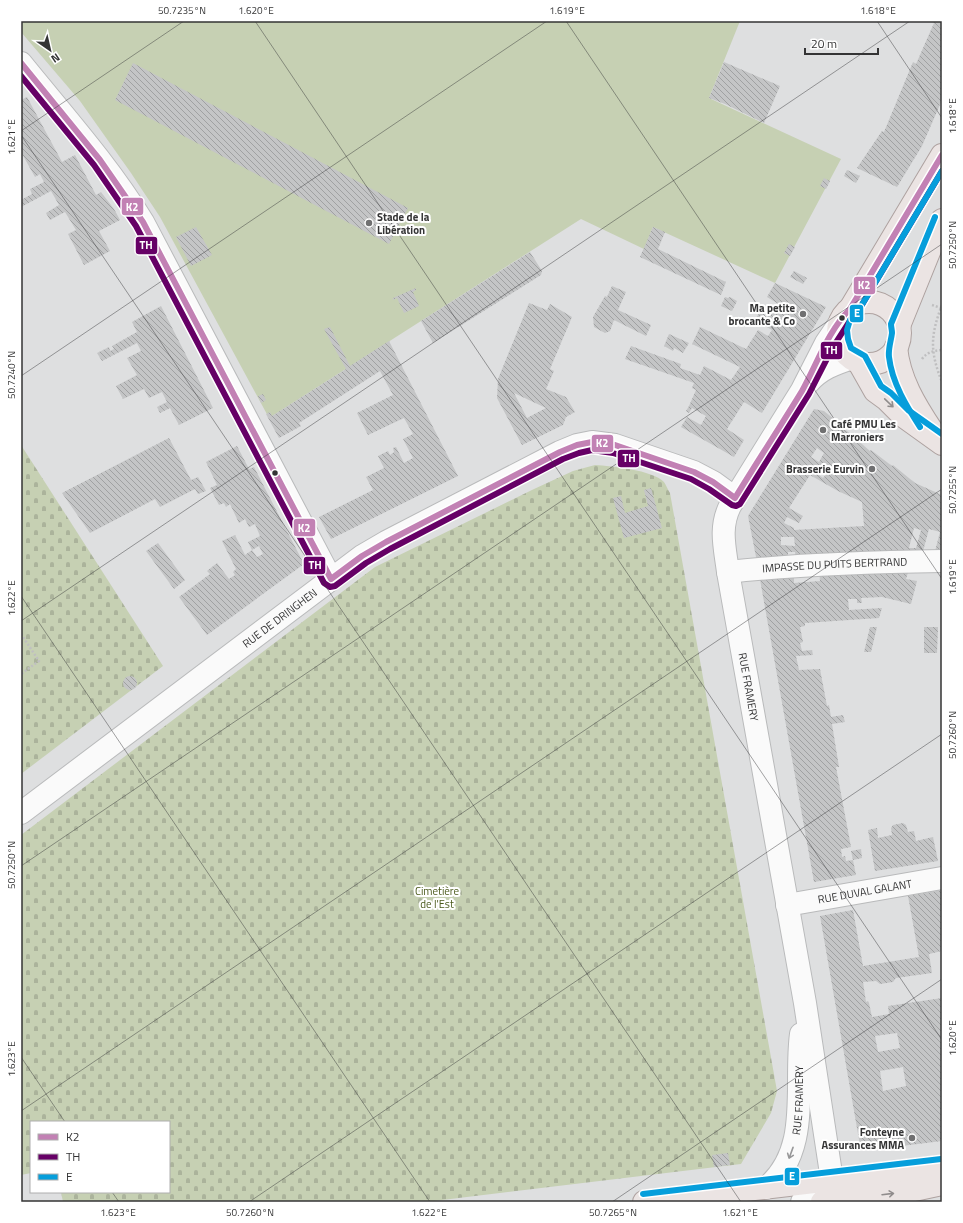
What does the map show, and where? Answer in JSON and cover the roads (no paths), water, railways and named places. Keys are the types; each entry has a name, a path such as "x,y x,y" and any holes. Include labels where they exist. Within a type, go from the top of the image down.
{"main road":[{"path":"941,443 903,416 886,399 875,391 855,360 846,353 838,333 846,315 942,155"},
{"path":"855,360 870,364 882,361 892,354 942,220"},
{"path":"846,315 862,303 870,302 879,304 890,310 896,318 898,336 897,357 904,380 917,407 941,443"},
{"path":"644,1202 720,1198 766,1188 942,1167"},
{"path":"822,1202 905,1192 942,1184"}],"street":[{"path":"21,63 80,134 140,217 274,468 331,579"},
{"name":"RUE FRAMERY","path":"832,1180 805,1003 728,572 723,531 727,512 802,390 823,349 846,315"},
{"name":"RUE FRAMERY","path":"802,390 816,375 827,367 855,360"},
{"name":"RUE DE DRINGHEN","path":"21,813 362,556 386,542 560,452 584,443 600,442 615,445 687,468 713,482 735,498"},
{"name":"IMPASSE DU PUITS BERTRAND","path":"728,572 761,568 869,562 942,561"},
{"name":"RUE DUVAL GALANT","path":"788,905 942,878"},
{"name":"RUE FRAMERY","path":"766,1188 777,1178 786,1166 795,1140 799,1103 799,1054 805,1003"},
{"path":"802,1202 826,1189 832,1180 839,1189 853,1198"}],"place":[{"name":"Stade de la Libération","path":"369,223"},
{"name":"Ma petite brocante & Co","path":"803,314"},
{"name":"Café PMU Les Marroniers","path":"823,430"},
{"name":"Brasserie Eurvin","path":"872,469"},
{"name":"Fonteyne Assurances MMA","path":"912,1138"}],"park label":[{"name":"Cimetière de l'Est","path":"437,897"}]}
